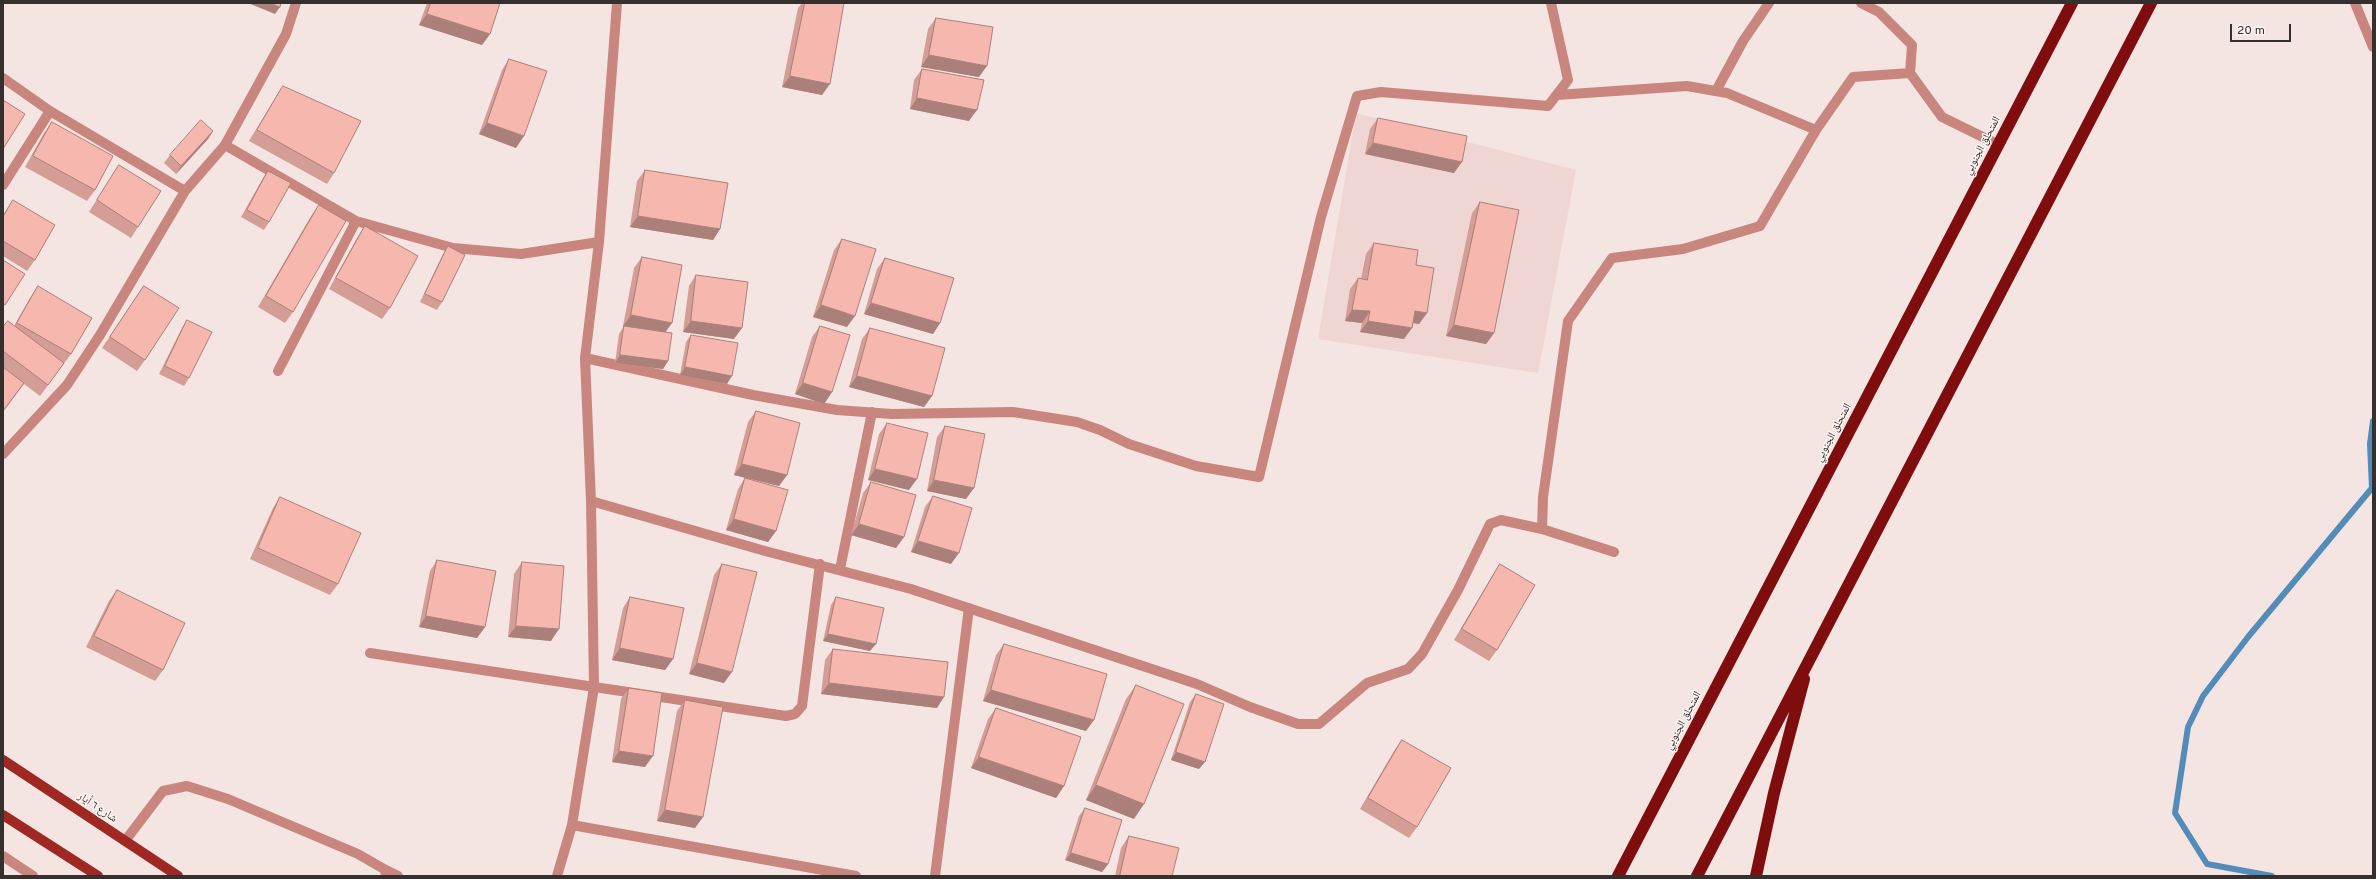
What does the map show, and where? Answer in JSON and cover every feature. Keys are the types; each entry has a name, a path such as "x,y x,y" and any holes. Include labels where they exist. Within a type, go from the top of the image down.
{"highway":[{"name":"المتحلق الجنوبي","path":"1618,876 2072,3"},
{"path":"1697,876 2151,3"},
{"path":"1756,876 1774,794 1810,657"}],"main road":[{"name":"شارع ٦ أيار","path":"3,760 178,876"},
{"path":"3,815 98,876"}],"street":[{"path":"3,454 67,385 100,335 185,191 225,145 286,34 296,3"},
{"path":"557,876 572,825 594,687 591,501 584,358 598,242 617,3"},
{"path":"584,358 753,395 837,410 892,414 1014,412 1077,422 1100,430 1129,444 1196,466 1259,477 1321,217 1357,96 1381,92 1548,106 1568,80 1551,3"},
{"path":"1716,91 1743,41 1769,3"},
{"path":"1861,3 1879,12 1912,45 1910,73 1942,117 1999,145"},
{"path":"2355,3 2373,47"},
{"path":"1542,529 1543,497 1568,321 1612,258 1683,248 1760,226 1816,130 1853,77 1910,73"},
{"path":"3,78 50,111 185,191"},
{"path":"1557,94 1687,86 1727,92 1816,130"},
{"path":"3,186 50,111"},
{"path":"225,145 356,221 453,248 521,254 598,242"},
{"path":"278,371 356,221"},
{"path":"840,569 872,412"},
{"path":"591,501 765,551 840,569 911,589 1197,684 1250,707 1298,724 1319,724 1367,682 1408,669 1422,654 1458,590 1490,524 1501,520 1542,529 1614,552"},
{"path":"370,653 786,716 795,714 802,706 820,564"},
{"path":"935,876 970,608"},
{"path":"125,841 163,791 188,786 235,802 358,854 386,872 398,876"},
{"path":"572,825 856,876"},
{"path":"3,856 33,876"}],"shaded area":[{"path":"1356,113 1576,170 1538,373 1318,339"}],"building":[{"path":"271,3 281,3 280,7"},
{"path":"431,3 500,3 490,34 427,14"},
{"path":"805,3 844,3 830,84 790,76"},
{"path":"936,18 993,27 987,66 929,55"},
{"path":"509,59 547,71 524,136 487,123"},
{"path":"922,69 984,80 977,110 917,98"},
{"path":"283,86 361,121 334,173 257,130"},
{"path":"3,100 25,114 3,149"},
{"path":"1378,118 1467,136 1462,162 1373,143"},
{"path":"201,120 213,131 181,166 170,155"},
{"path":"52,122 113,156 95,190 33,156"},
{"path":"119,165 161,191 138,227 97,200"},
{"path":"645,170 728,183 720,229 638,216"},
{"path":"268,171 291,183 269,222 247,210"},
{"path":"13,200 55,225 35,260 3,241 3,217"},
{"path":"1480,202 1519,210 1494,333 1454,325"},
{"path":"319,205 346,221 293,312 266,296"},
{"path":"365,226 418,256 390,308 336,278"},
{"path":"842,239 876,249 855,316 821,305"},
{"path":"1374,243 1418,250 1416,265 1434,268 1427,313 1415,311 1412,328 1368,321 1370,311 1352,310 1358,278 1367,280"},
{"path":"448,246 465,255 442,302 425,294"},
{"path":"642,257 682,265 672,323 631,315"},
{"path":"885,258 954,278 940,323 871,303"},
{"path":"3,260 25,274 5,305 3,304"},
{"path":"696,275 748,282 742,328 691,321"},
{"path":"38,286 92,318 71,354 17,323"},
{"path":"144,286 179,308 145,360 110,337"},
{"path":"187,320 212,332 189,378 165,366"},
{"path":"8,321 64,363 48,385 3,351 3,327"},
{"path":"624,326 672,333 668,361 620,355"},
{"path":"820,326 850,335 832,392 803,383"},
{"path":"870,328 945,348 932,396 857,376"},
{"path":"691,335 738,343 732,376 685,367"},
{"path":"3,367 24,383 3,411"},
{"path":"756,411 800,423 787,475 742,464"},
{"path":"887,423 928,433 917,479 875,469"},
{"path":"945,426 985,434 974,488 934,480"},
{"path":"745,478 788,490 776,531 734,519"},
{"path":"871,482 916,495 904,537 859,524"},
{"path":"933,496 972,508 959,553 918,541"},
{"path":"280,497 361,533 338,584 258,548"},
{"path":"437,560 496,571 485,627 426,616"},
{"path":"522,562 564,566 559,629 516,626"},
{"path":"722,564 757,572 732,672 697,663"},
{"path":"1500,564 1535,585 1497,650 1462,629"},
{"path":"117,590 185,623 163,670 94,636"},
{"path":"630,597 684,608 673,659 620,648"},
{"path":"836,597 884,608 876,644 828,634"},
{"path":"1004,644 1107,674 1094,720 991,690"},
{"path":"833,649 948,662 944,697 829,683"},
{"path":"1136,685 1184,704 1144,804 1096,785"},
{"path":"629,688 662,693 653,756 619,751"},
{"path":"1196,694 1224,704 1205,762 1176,752"},
{"path":"685,700 723,707 703,817 665,810"},
{"path":"996,708 1081,737 1064,786 979,757"},
{"path":"1402,740 1451,768 1417,827 1368,798"},
{"path":"1085,808 1122,820 1108,864 1071,853"},
{"path":"1129,836 1179,848 1172,876 1120,876"}],"waterway":[{"path":"2272,876 2207,864 2175,813 2188,727 2203,696 2248,637 2372,488 2370,444 2373,421"}]}
